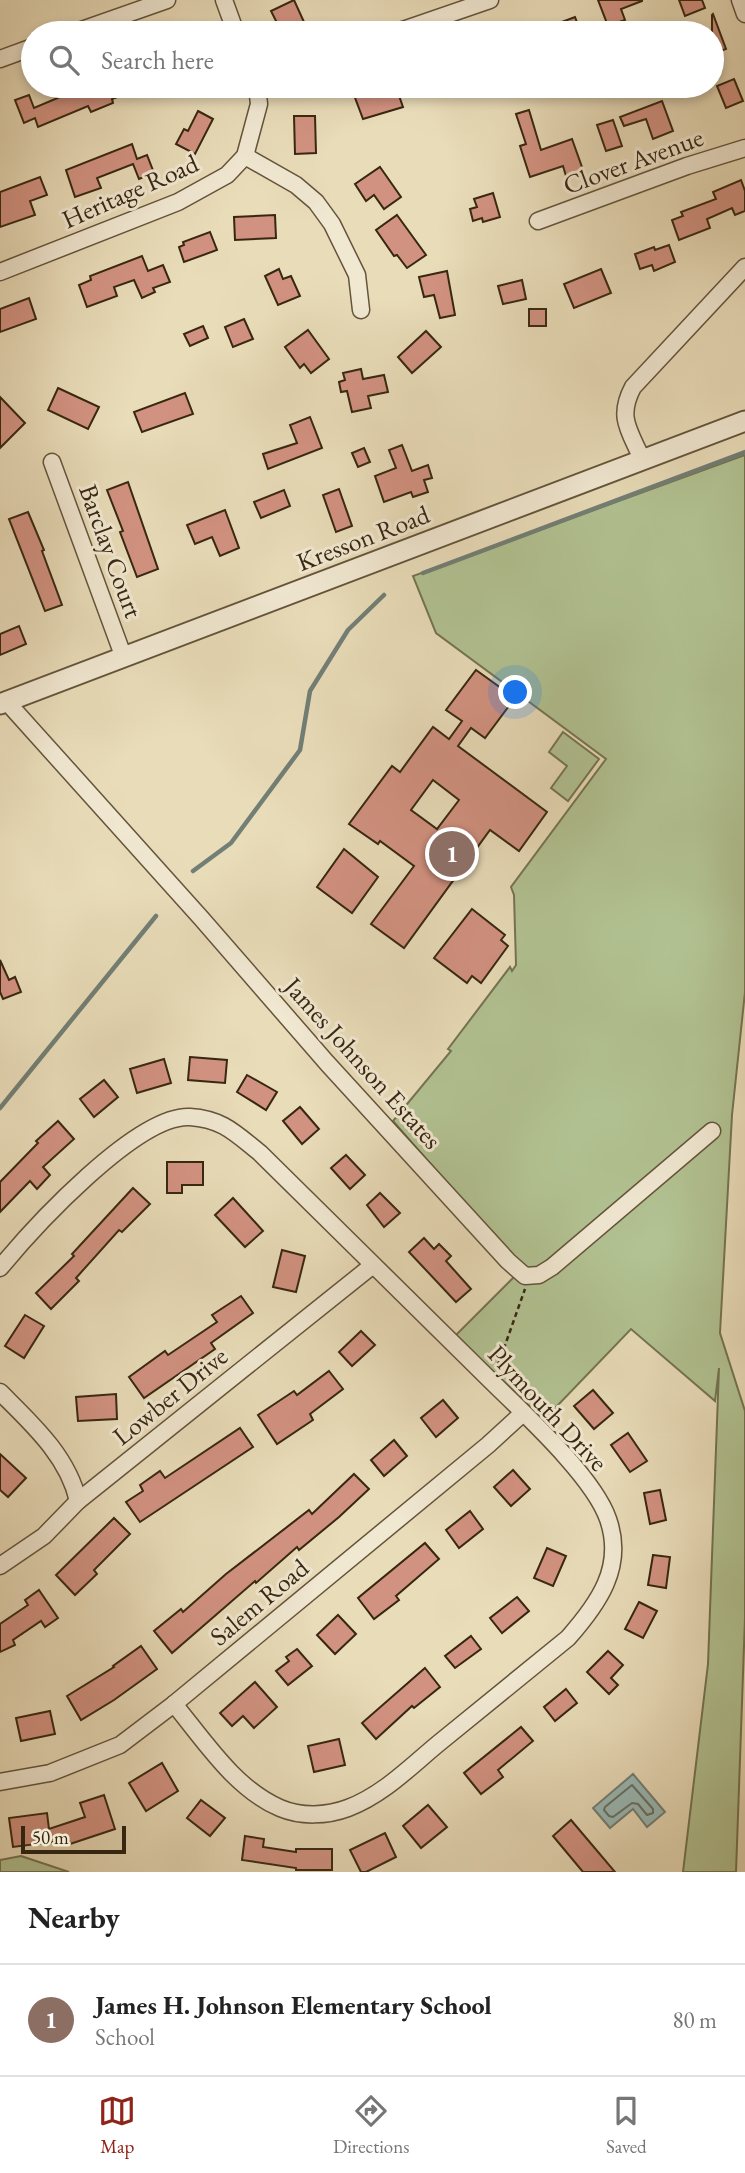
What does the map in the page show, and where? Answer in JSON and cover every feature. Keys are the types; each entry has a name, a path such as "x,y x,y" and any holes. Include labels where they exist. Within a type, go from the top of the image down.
{"street":[{"path":"107,21 167,0"},
{"path":"224,0 232,21"},
{"path":"429,21 490,0"},
{"path":"740,0 745,14"},
{"path":"0,59 21,51"},
{"path":"258,98 245,156 296,185 316,202 332,224 357,275 361,310"},
{"name":"Clover Avenue","path":"538,221 687,166 745,148"},
{"name":"Heritage Road","path":"0,272 178,202 227,175 245,156"},
{"path":"642,459 623,412 625,401 633,387 745,267"},
{"name":"Kresson Road","path":"4,703 745,421"},
{"name":"Barclay Court","path":"51,462 124,658"},
{"name":"James Johnson Estates","path":"4,703 370,1111 508,1261 525,1276 530,1276"},
{"name":"Plymouth Drive","path":"0,1268 26,1237 83,1180 132,1141 168,1122 188,1116 221,1122 260,1153 523,1413 586,1482 609,1520 612,1538 611,1569 604,1590 593,1609 568,1638 385,1788 351,1807 330,1813 301,1814 259,1797 231,1772 174,1704"},
{"path":"530,1276 539,1275 552,1267 712,1131"},
{"name":"Lowber Drive","path":"0,1566 44,1536 78,1501 373,1265"},
{"path":"0,1392 56,1451 75,1485 78,1501"},
{"name":"Salem Road","path":"0,1782 50,1773 120,1745 174,1704 488,1445 523,1413"}],"path":[{"path":"492,1382 530,1276"}],"green space":[{"path":"745,455 745,992 732,1115 720,1333 745,1411 745,1618 736,1872 683,1872 708,1664 719,1368 715,1401 631,1329 533,1431 446,1345 522,1269 393,1121 451,1051 448,1049 510,967 512,971 516,965 514,895 511,887 606,759 436,633 413,576"},
{"path":"563,732 599,759 568,801 551,788 567,766 549,752"},
{"path":"21,1856 69,1872 0,1872 0,1860"}],"water":[{"path":"633,1774 665,1812 647,1827 633,1809 610,1828 593,1808"}],"building":[{"path":"294,0 304,21 276,21 271,11"},
{"path":"598,0 642,0 621,9 625,20 606,21"},
{"path":"679,0 702,0 705,8 685,16"},
{"path":"734,79 743,101 726,108 722,98 724,83"},
{"path":"30,98 34,108 58,98 115,98 112,99 113,103 91,112 88,106 38,127 35,118 24,123 15,100"},
{"path":"355,98 400,98 403,107 363,119"},
{"path":"662,101 673,131 653,139 646,119 624,126 620,117"},
{"path":"529,110 541,150 572,139 583,170 566,176 563,166 530,177 520,146 526,144 516,114"},
{"path":"198,111 213,119 195,154 176,144 184,129 188,131"},
{"path":"294,116 315,116 316,153 295,154"},
{"path":"613,120 622,146 606,151 597,125"},
{"path":"132,144 137,159 147,155 154,173 139,179 133,164 97,178 101,188 75,197 66,170"},
{"path":"380,167 401,197 384,209 374,195 366,201 355,184"},
{"path":"40,177 47,195 30,201 35,215 0,227 0,192"},
{"path":"741,180 745,191 745,211 735,215 732,208 707,219 710,228 679,240 672,220 683,216 681,212 716,199 713,192"},
{"path":"493,193 500,217 483,222 482,218 473,221 470,209 477,207 474,199"},
{"path":"275,215 276,238 235,240 234,217"},
{"path":"397,215 426,255 407,268 397,255 394,256 376,230"},
{"path":"210,232 217,250 184,262 179,247 184,245 183,242"},
{"path":"669,245 675,262 654,271 652,265 640,269 635,254"},
{"path":"142,256 148,271 163,265 170,282 153,288 155,292 142,298 134,280 114,287 117,296 87,307 79,285 91,280 90,276"},
{"path":"279,269 283,279 291,276 300,296 278,305 265,276"},
{"path":"601,269 611,293 574,308 564,284"},
{"path":"447,271 455,315 440,318 434,295 424,297 419,277"},
{"path":"522,280 526,299 503,304 498,286"},
{"path":"29,298 36,319 0,332 0,309"},
{"path":"529,309 546,309 546,326 529,326"},
{"path":"244,319 253,339 233,347 225,327"},
{"path":"203,326 208,338 190,346 184,334"},
{"path":"308,330 329,359 311,373 304,364 300,368 285,347"},
{"path":"426,331 441,347 412,373 398,357"},
{"path":"361,369 363,379 384,375 388,392 368,396 371,408 352,412 347,391 341,392 339,382 345,380 343,373"},
{"path":"58,388 99,407 88,429 48,410"},
{"path":"185,393 193,414 142,432 134,412"},
{"path":"0,397 25,423 0,448"},
{"path":"310,417 322,448 268,469 263,454 297,443 290,425"},
{"path":"402,445 412,471 428,465 432,478 424,480 428,492 413,497 411,492 384,502 375,476 396,468 389,450"},
{"path":"364,448 370,462 358,467 352,453"},
{"path":"128,482 158,569 137,577 107,490"},
{"path":"339,489 352,526 336,532 323,495"},
{"path":"284,490 290,506 261,518 254,502"},
{"path":"225,510 239,548 220,556 212,537 195,544 187,525"},
{"path":"28,512 62,605 45,611 9,519"},
{"path":"19,626 26,644 0,655 0,634"},
{"path":"476,670 515,698 485,738 471,728 458,746 547,812 519,851 490,830 404,948 371,924 414,866 380,841 378,844 349,824 392,766 400,772 433,727 449,739 462,721 446,710","holes":["433,780 459,800 437,829 411,810"]},
{"path":"344,849 378,877 352,913 317,887"},
{"path":"472,909 505,935 501,940 508,946 481,983 472,976 467,983 434,958"},
{"path":"0,960 9,980 15,977 21,992 3,999 0,992"},
{"path":"190,1057 227,1060 225,1083 188,1080"},
{"path":"164,1059 171,1083 137,1093 130,1069"},
{"path":"247,1075 277,1092 266,1110 237,1092"},
{"path":"104,1080 118,1097 94,1117 80,1099"},
{"path":"300,1107 319,1129 302,1144 283,1121"},
{"path":"58,1121 74,1139 43,1167 50,1175 37,1189 30,1181 0,1212 0,1182 38,1143 36,1141"},
{"path":"346,1155 365,1175 350,1189 331,1168"},
{"path":"167,1162 203,1162 203,1185 182,1185 182,1193 167,1193"},
{"path":"133,1188 150,1204 122,1232 119,1230 76,1278 79,1281 51,1309 36,1293 74,1256 72,1254"},
{"path":"380,1193 400,1213 384,1227 367,1205"},
{"path":"233,1198 263,1231 245,1247 215,1215"},
{"path":"424,1238 434,1249 439,1244 451,1256 446,1261 471,1289 456,1302 409,1252"},
{"path":"282,1250 305,1256 296,1292 273,1287"},
{"path":"241,1296 253,1313 211,1343 215,1349 144,1398 129,1377 165,1351 168,1355 217,1322 212,1315"},
{"path":"25,1315 44,1326 24,1358 5,1346"},
{"path":"361,1331 375,1345 352,1366 339,1352"},
{"path":"329,1371 343,1389 310,1414 313,1420 277,1444 258,1415 294,1391 297,1395"},
{"path":"593,1390 613,1413 594,1429 574,1406"},
{"path":"116,1394 117,1419 78,1421 76,1397"},
{"path":"443,1400 458,1418 436,1437 421,1418"},
{"path":"240,1428 253,1447 140,1522 126,1502 143,1491 140,1485 160,1471 165,1478"},
{"path":"628,1433 647,1461 630,1472 611,1445"},
{"path":"394,1440 407,1456 384,1476 371,1460"},
{"path":"0,1454 26,1478 8,1497 0,1490"},
{"path":"513,1470 530,1489 511,1506 494,1487"},
{"path":"354,1474 369,1489 339,1517 299,1550 297,1547 256,1583 255,1581 172,1653 154,1631 181,1609 183,1612 226,1574 309,1510 312,1514"},
{"path":"660,1490 666,1520 650,1524 644,1493"},
{"path":"470,1511 483,1529 459,1548 446,1530"},
{"path":"114,1518 130,1534 94,1570 97,1574 75,1595 56,1575"},
{"path":"425,1543 439,1559 396,1596 399,1600 374,1619 358,1598"},
{"path":"547,1548 566,1556 553,1586 534,1578"},
{"path":"653,1555 670,1557 666,1588 648,1585"},
{"path":"39,1590 58,1618 45,1627 41,1621 13,1640 15,1645 0,1652 0,1624 28,1605 25,1600"},
{"path":"517,1597 529,1611 502,1633 490,1618"},
{"path":"639,1602 657,1611 643,1638 625,1629"},
{"path":"338,1615 356,1634 335,1654 317,1635"},
{"path":"471,1636 481,1649 455,1668 445,1656"},
{"path":"141,1646 157,1669 81,1720 67,1696 114,1667"},
{"path":"297,1649 312,1666 288,1685 276,1671 289,1661 286,1657"},
{"path":"608,1651 623,1665 611,1678 618,1685 609,1694 587,1672"},
{"path":"425,1668 440,1687 414,1708 412,1706 376,1739 362,1723"},
{"path":"255,1682 277,1707 254,1728 243,1716 232,1726 220,1713"},
{"path":"566,1689 577,1703 555,1721 544,1707"},
{"path":"50,1711 55,1734 21,1741 16,1718"},
{"path":"521,1727 533,1741 498,1770 503,1777 481,1794 464,1773"},
{"path":"339,1739 345,1765 314,1772 308,1746"},
{"path":"162,1763 178,1791 146,1811 129,1783"},
{"path":"104,1795 115,1829 70,1844 68,1840 13,1847 9,1818 47,1813 49,1829 85,1817 80,1803"},
{"path":"201,1800 225,1818 210,1836 187,1818"},
{"path":"428,1805 447,1827 421,1848 403,1826"},
{"path":"571,1820 615,1872 583,1872 553,1836"},
{"path":"385,1833 396,1857 361,1872 350,1850"},
{"path":"245,1836 264,1839 263,1847 296,1852 296,1849 332,1849 332,1870 296,1870 242,1860"}],"waterway":[{"path":"423,573 745,452"},
{"path":"193,871 231,843 300,750 310,691 348,630 384,595"},
{"path":"0,1108 156,916"}],"place":[{"name":"James H. Johnson Elementary School","path":"452,854"}]}
